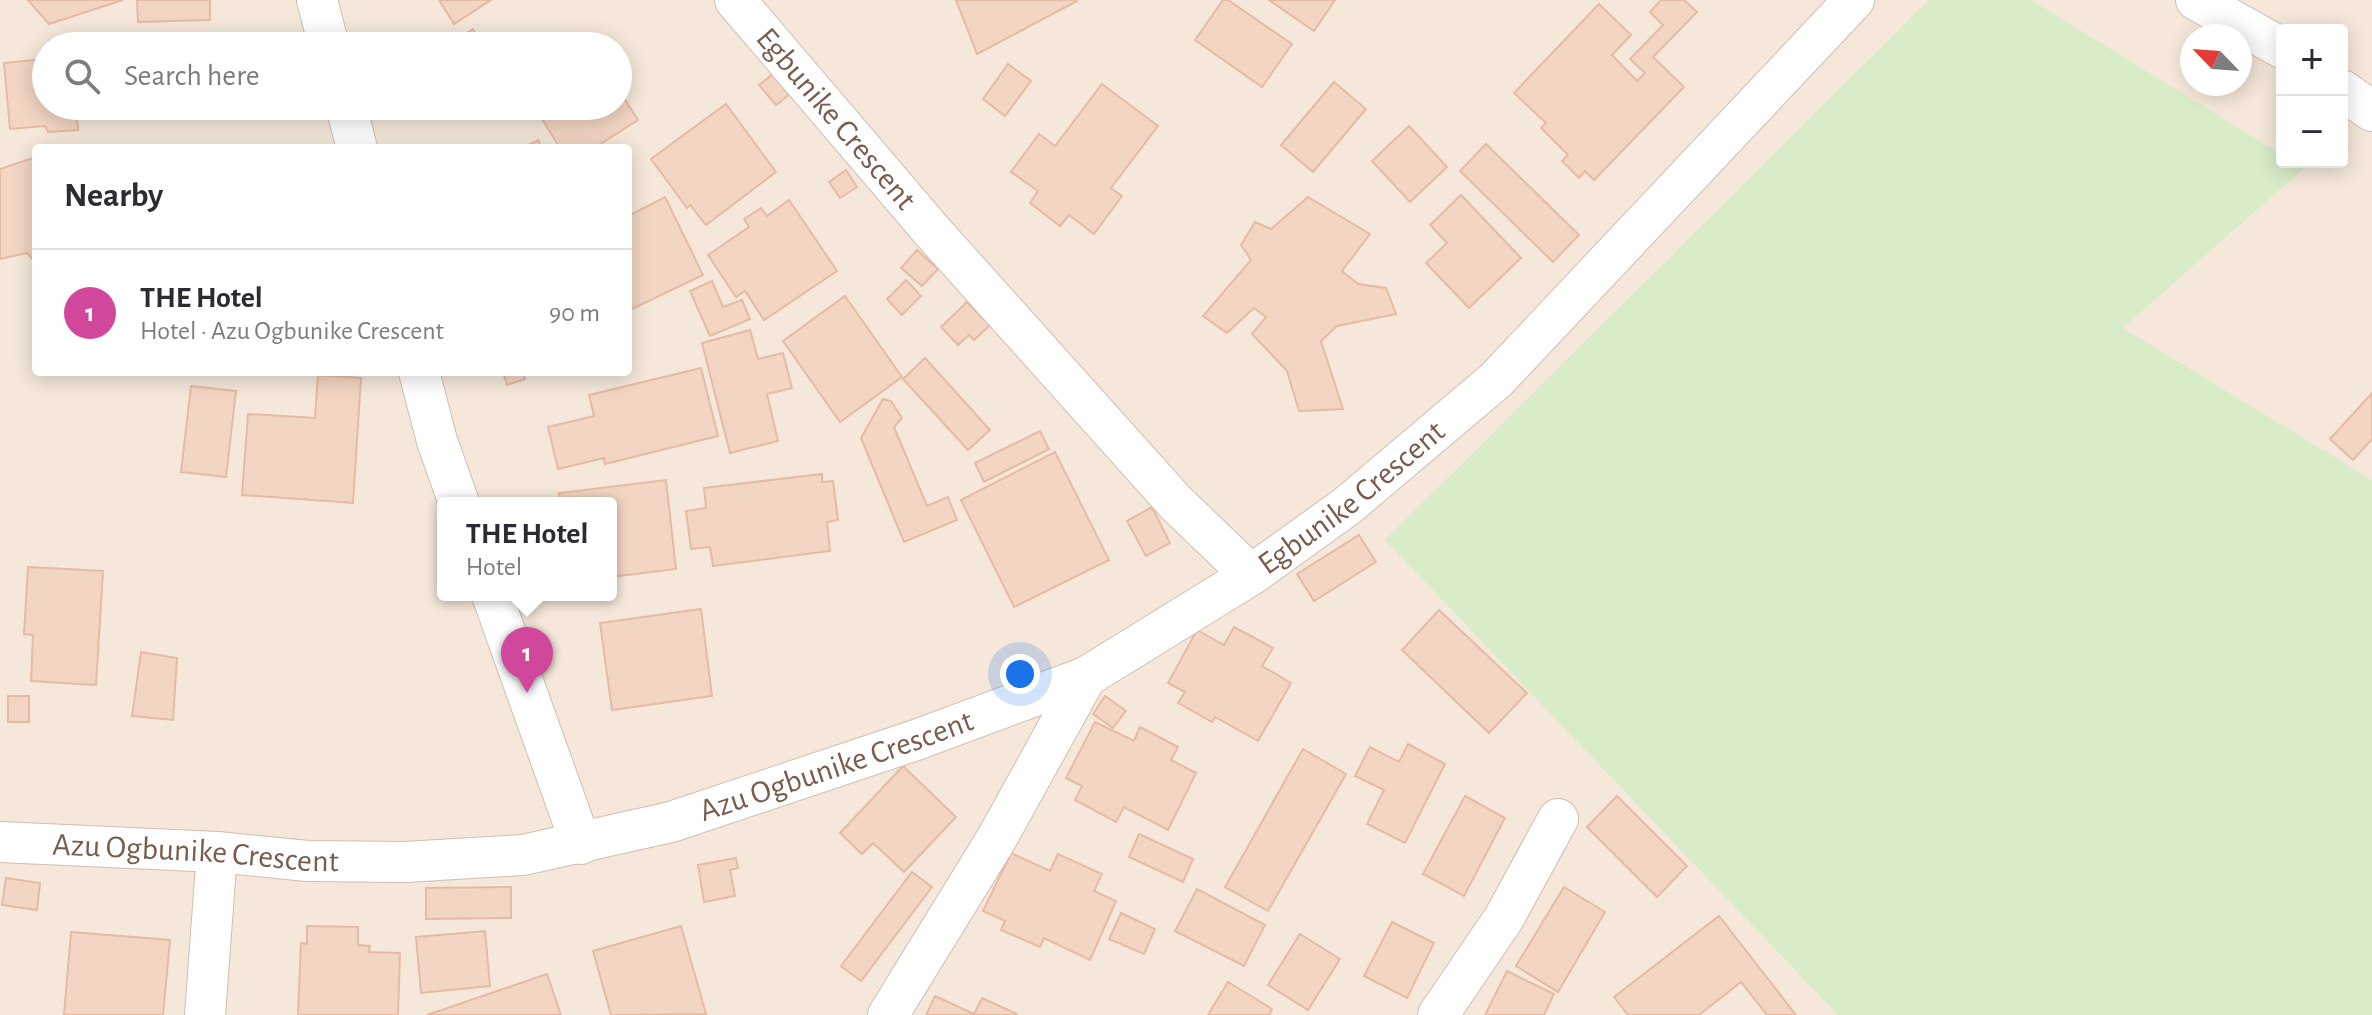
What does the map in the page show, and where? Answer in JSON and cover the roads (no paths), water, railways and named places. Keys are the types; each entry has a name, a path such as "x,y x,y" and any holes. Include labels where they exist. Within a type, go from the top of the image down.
{"street":[{"path":"317,0 325,32"},
{"name":"Egbunike Crescent","path":"735,0 932,231 1176,503 1251,575 1347,506 1496,380 1854,0"},
{"path":"2196,0 2276,45"},
{"path":"2348,94 2372,111"},
{"path":"350,120 356,144"},
{"path":"420,376 437,441 457,497"},
{"name":"Azu Ogbunike Crescent","path":"0,842 217,852 307,861 405,862 523,855 581,844 671,822 811,776 1086,677 1251,575"},
{"path":"494,601 581,844"},
{"path":"888,1015 997,838 1086,677"},
{"path":"1438,1015 1504,918 1558,819"},
{"path":"205,1015 217,852"}],"place":[{"name":"THE Hotel","path":"527,693"}]}
